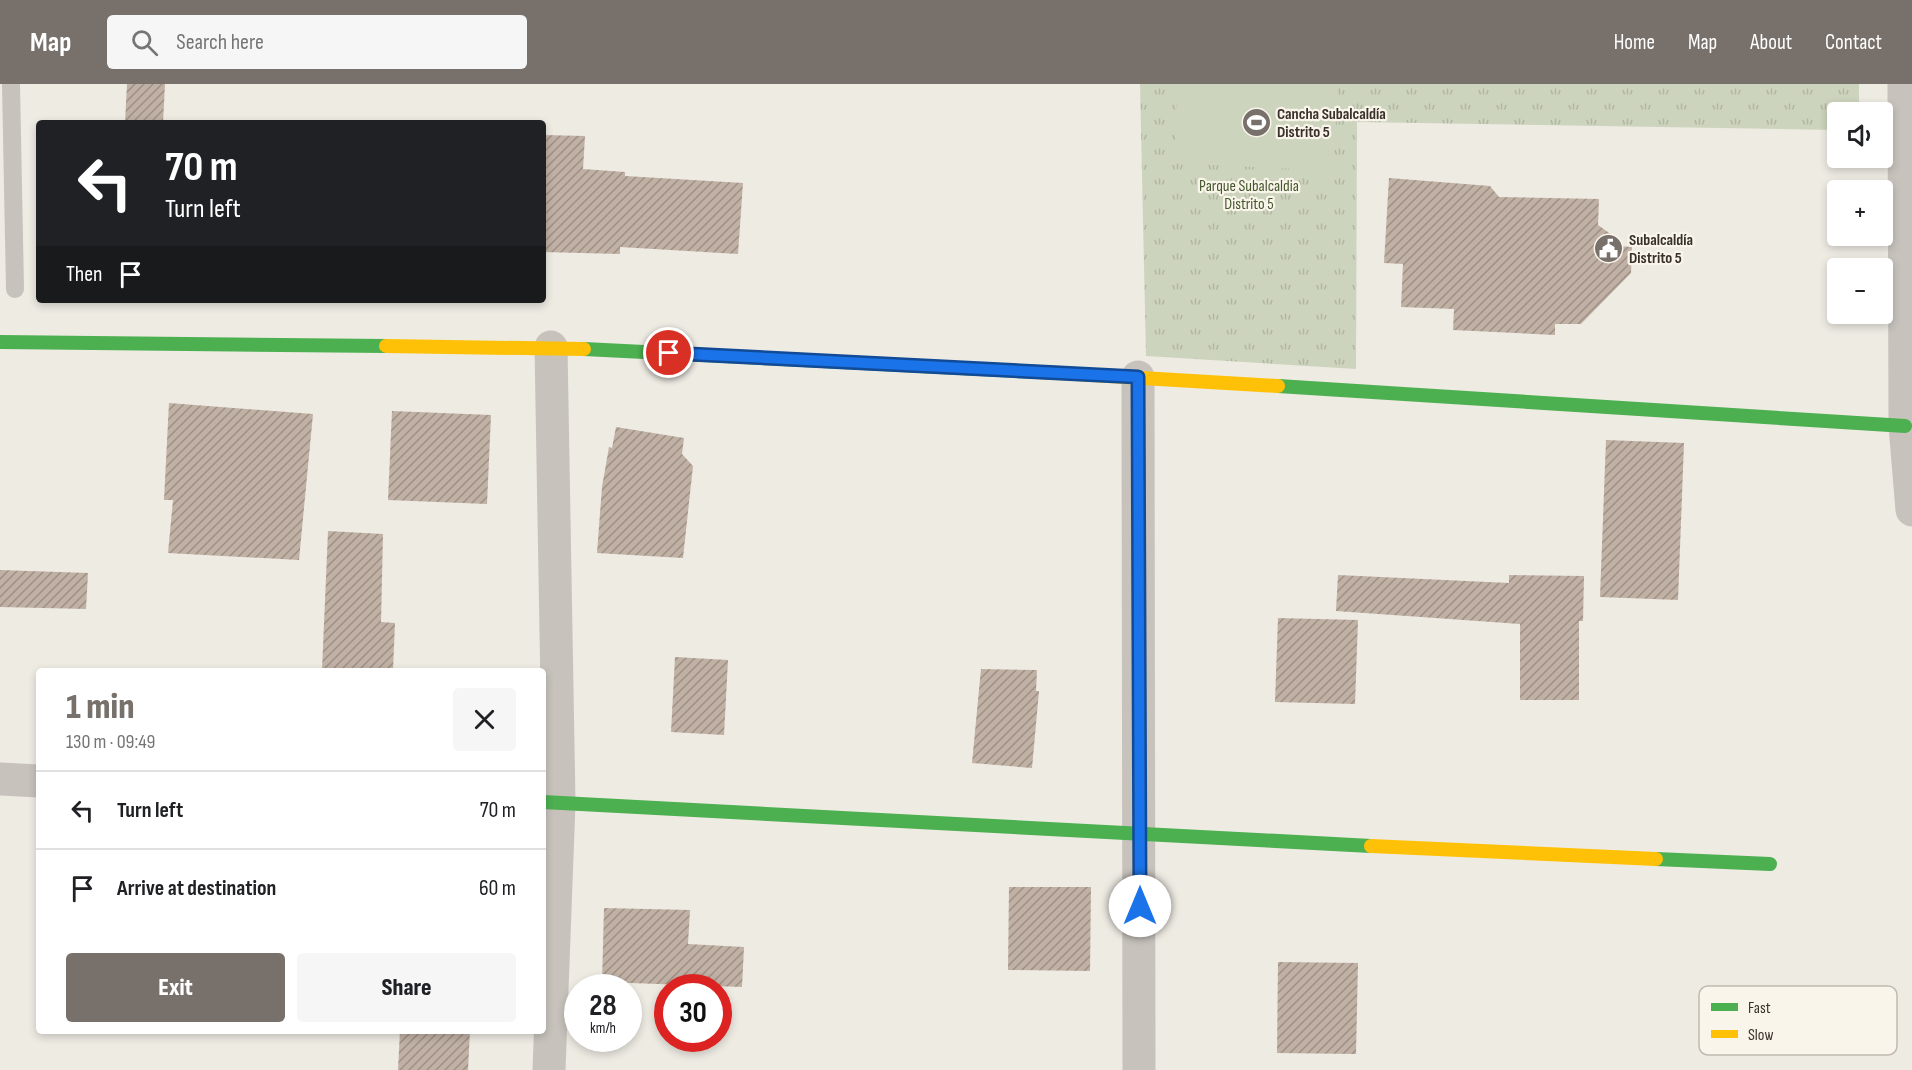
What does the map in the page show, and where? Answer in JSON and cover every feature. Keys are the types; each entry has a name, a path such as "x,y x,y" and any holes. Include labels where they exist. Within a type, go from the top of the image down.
{"street":[{"path":"1904,84 1905,426 1912,510"},
{"path":"0,342 551,347 1138,377 1905,426"},
{"path":"549,1070 551,347"},
{"path":"1138,377 1141,835 1139,1070"},
{"path":"0,779 36,781"},
{"path":"551,803 1141,835 1770,864"}],"lane":[{"path":"11,84 15,289"}],"green space":[{"name":"Parque Subalcaldia Distrito 5","path":"1140,84 1859,84 1859,102 1827,102 1827,130 1357,122 1356,369 1146,356"},
{"name":"Cancha Subalcaldía Distrito 5","path":"1178,84 1338,84 1333,171 1174,163"}],"building":[{"path":"127,84 165,84 163,120 125,120"},
{"path":"546,135 585,136 583,169 625,172 625,176 743,183 738,254 620,247 620,254 546,252"},
{"path":"1389,178 1490,186 1499,197 1599,199 1598,225 1612,235 1619,246 1632,247 1631,273 1581,324 1555,324 1555,335 1453,330 1454,309 1401,307 1403,264 1384,263"},
{"path":"169,403 313,414 299,560 168,553 173,500 164,500"},
{"path":"392,411 491,415 487,504 388,500"},
{"path":"616,427 684,438 682,454 693,466 683,558 597,553 602,487 609,447 612,448"},
{"path":"1606,440 1684,443 1678,600 1600,597"},
{"path":"328,531 383,534 381,622 395,623 393,668 322,668"},
{"path":"0,570 88,573 86,609 0,607"},
{"path":"1338,575 1509,583 1509,575 1584,576 1583,621 1579,621 1579,700 1520,700 1520,624 1336,611"},
{"path":"1278,618 1358,620 1355,704 1275,702"},
{"path":"675,657 728,660 724,735 671,732"},
{"path":"981,669 1037,670 1036,691 1039,691 1032,768 972,763"},
{"path":"1009,887 1091,887 1090,971 1008,970"},
{"path":"604,908 690,910 688,944 744,947 742,987 732,987 732,974 654,974 654,984 642,983 642,974 602,974"},
{"path":"1278,962 1358,963 1356,1054 1277,1053"},
{"path":"400,1034 470,1034 468,1070 398,1070"}],"traffic: fast":[{"path":"0,342 386,346"},
{"path":"584,349 1058,373"},
{"path":"1278,386 1905,426"},
{"path":"546,802 1371,846"},
{"path":"1656,859 1770,864"}],"traffic: slow":[{"path":"386,346 584,349"},
{"path":"1058,373 1278,386"},
{"path":"1371,846 1656,859"}],"place":[{"name":"Cancha Subalcaldía Distrito 5","path":"1256,123"},
{"name":"Subalcaldía Distrito 5","path":"1608,249"}],"route":[{"path":"669,353 1138,377 1140,906"}]}
